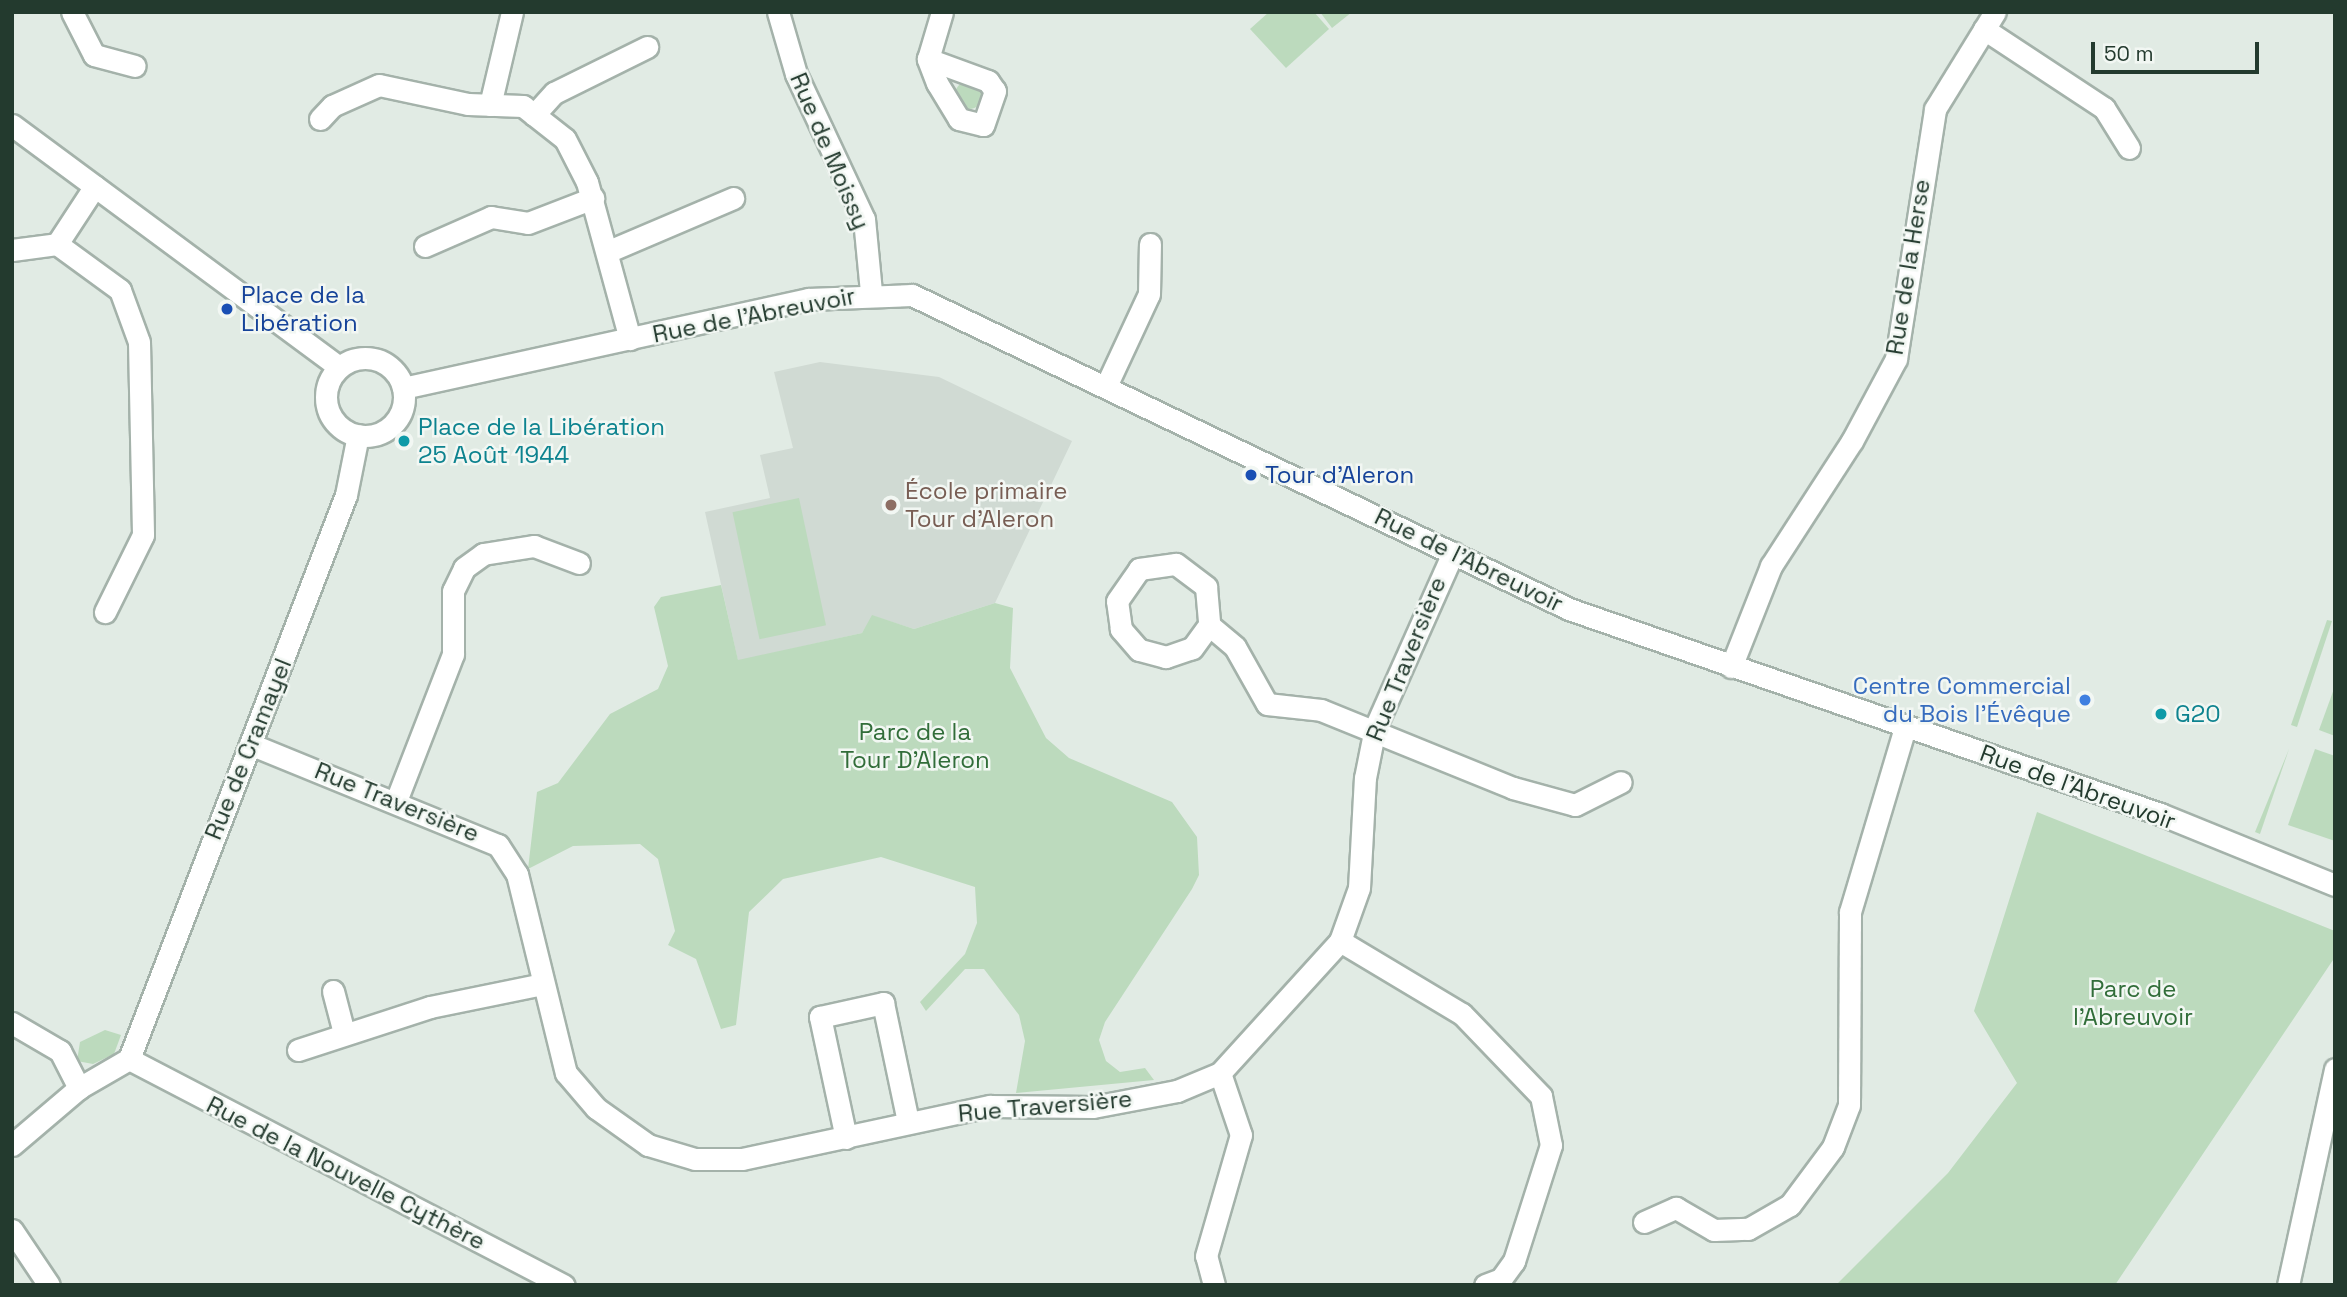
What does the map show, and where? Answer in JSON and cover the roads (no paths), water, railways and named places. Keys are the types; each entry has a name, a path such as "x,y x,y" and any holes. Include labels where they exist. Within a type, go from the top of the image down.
{"street":[{"path":"72,12 94,55 135,66"},
{"path":"490,105 512,12"},
{"name":"Rue de Moissy","path":"778,12 796,74 864,219 871,292"},
{"path":"928,59 942,12"},
{"path":"1989,21 2104,108 2129,148"},
{"name":"Rue de la Herse","path":"1731,667 1771,566 1852,441 1896,359 1935,109 1989,21"},
{"path":"534,115 554,93 647,47"},
{"path":"320,119 331,106 379,85 490,105 523,106 565,139 593,198 630,339"},
{"path":"12,125 340,368"},
{"path":"57,244 94,186"},
{"path":"425,246 491,217 528,223 593,198"},
{"path":"608,251 733,198"},
{"path":"12,250 57,244 120,290 139,342 143,534 105,612"},
{"path":"1107,384 1149,294 1150,244"},
{"name":"Rue de l'Abreuvoir","path":"403,388 630,339 871,292 912,295 948,308 1569,609 2160,814 2335,885"},
{"path":"377,360 403,388 393,424 358,435 329,413 327,388 340,368 377,360"},
{"name":"Rue de Cramayel","path":"129,1059 346,495 358,435"},
{"path":"396,801 453,654 453,591 464,568 483,554 534,545 579,563"},
{"name":"Rue Traversière","path":"250,744 490,839 506,853 517,874 566,1073 596,1108 648,1145 721,1161 846,1138 908,1122 990,1106 1093,1107 1177,1091 1220,1073 1340,941 1359,888 1365,778 1375,728 1453,553"},
{"path":"1209,625 1192,648 1166,657 1139,650 1121,629 1117,601 1139,569 1177,564 1206,587 1209,625 1235,647 1267,704 1321,710 1375,728 1513,788 1575,806 1621,782"},
{"path":"1644,1222 1676,1208 1714,1230 1748,1229 1790,1205 1833,1147 1849,1105 1850,912 1905,727"},
{"path":"1340,941 1462,1014 1541,1096 1551,1145 1514,1261 1501,1279 1485,1285"},
{"path":"298,1050 344,1033 542,984"},
{"path":"333,992 344,1033"},
{"path":"846,1138 820,1017 883,1003 908,1122"},
{"path":"12,1023 60,1051 79,1087"},
{"path":"12,1145 79,1087 129,1059"},
{"name":"Rue de la Nouvelle Cythère","path":"129,1059 564,1285"},
{"path":"2288,1285 2335,1069"},
{"path":"1214,1285 1206,1256 1241,1135 1220,1073"},
{"path":"12,1230 49,1285"}],"place":[{"name":"Place de la Libération","path":"227,309"},
{"name":"Place de la Libération 25 Août 1944","path":"404,441"},
{"name":"Tour d'Aleron","path":"1251,475"},
{"name":"École primaire Tour d'Aleron","path":"891,505"},
{"name":"Centre Commercial du Bois l'Évêque","path":"2085,700"},
{"name":"G20","path":"2161,714"}],"park label":[{"name":"Parc de la Tour D'Aleron","path":"915,746"},
{"name":"Parc de l'Abreuvoir","path":"2133,1003"}]}
